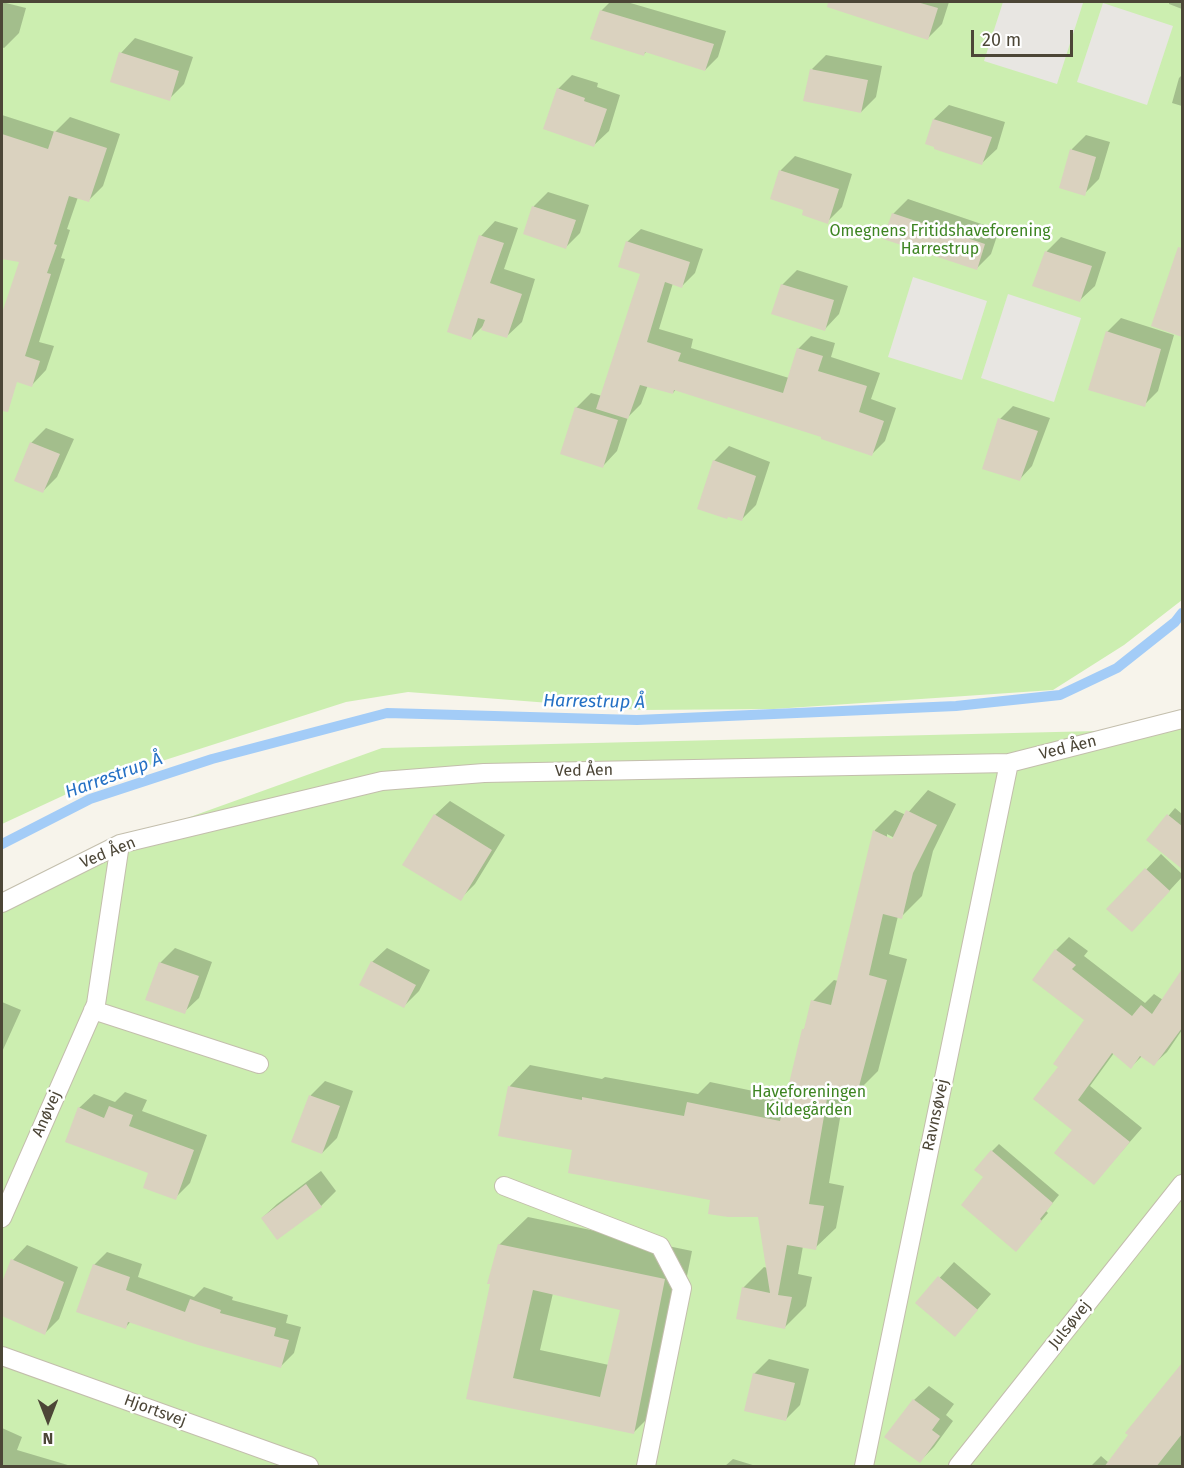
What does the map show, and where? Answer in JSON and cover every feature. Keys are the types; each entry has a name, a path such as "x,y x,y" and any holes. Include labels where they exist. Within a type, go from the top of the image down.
{"lane":[{"name":"Ved Åen","path":"2,903 120,844 382,781 484,773 1009,762 1182,719"},
{"name":"Ravnsøvej","path":"864,1467 1009,762"},
{"name":"Anøvej","path":"2,1218 96,1004 120,844"},
{"path":"93,1010 259,1064"},
{"name":"Julsøvej","path":"958,1467 1182,1184"},
{"path":"504,1186 660,1246 682,1288 646,1467"},
{"name":"Hjortsvej","path":"2,1356 309,1467"}],"green space":[{"name":"Omegnens Fritidshaveforening Harrestrup","path":"2,2 1182,2 1182,600 1124,645 1053,690 774,709 640,710 408,692 346,702 84,786 2,824"},
{"name":"Haveforeningen Kildegården","path":"1182,729 1182,1466 2,1466 2,893 126,840 382,748"}],"shaded area":[{"path":"1003,2 1083,3 1057,84 984,61"},
{"path":"1103,3 1173,26 1147,105 1077,82"},
{"path":"913,277 987,301 962,380 888,357"},
{"path":"1008,294 1081,318 1054,402 981,378"}],"building":[{"path":"828,2 917,2 938,8 928,40 827,7"},
{"path":"600,10 714,44 705,71 645,52 644,56 590,39"},
{"path":"119,52 179,71 170,101 110,82"},
{"path":"810,69 868,80 861,113 803,101"},
{"path":"557,88 607,109 594,147 543,129"},
{"path":"933,119 992,137 982,165 925,144"},
{"path":"54,131 107,148 89,202 69,196 54,244 57,245 47,273 51,274 25,356 40,361 32,387 17,382 8,412 2,411 2,313 19,262 2,259 2,134 48,149"},
{"path":"1070,149 1096,157 1085,196 1059,188"},
{"path":"779,170 839,189 828,224 802,215 803,210 770,199"},
{"path":"532,206 576,220 566,249 523,234"},
{"path":"892,213 985,244 977,270 883,239"},
{"path":"479,235 504,243 490,283 522,294 507,338 481,330 485,320 478,318 471,340 447,332"},
{"path":"626,241 690,262 682,288 665,282 647,342 681,353 678,361 783,393 797,348 823,356 818,371 867,386 859,412 884,421 872,456 821,439 821,437 674,390 673,394 640,385 628,419 596,409 640,274 618,267"},
{"path":"1178,247 1182,248 1182,337 1151,326"},
{"path":"1045,251 1092,266 1080,302 1032,286"},
{"path":"781,284 834,300 825,331 771,314"},
{"path":"1106,331 1161,349 1145,407 1088,390"},
{"path":"575,407 618,420 603,468 560,454"},
{"path":"998,418 1038,431 1020,481 982,469"},
{"path":"30,442 60,454 43,493 14,481"},
{"path":"713,460 756,476 742,521 728,517 727,519 697,509"},
{"path":"906,810 937,825 913,873 902,919 883,914 869,975 887,980 857,1094 829,1087 809,1204 824,1206 816,1250 787,1245 778,1295 792,1297 785,1329 736,1319 742,1287 770,1293 758,1217 708,1214 710,1200 568,1173 572,1150 498,1136 508,1086 684,1116 687,1102 780,1121 811,1000 831,1005 873,830 892,839"},
{"path":"434,814 492,850 461,901 402,865"},
{"path":"1167,814 1182,826 1182,869 1146,840"},
{"path":"1145,868 1170,891 1132,932 1106,909"},
{"path":"1055,949 1076,965 1072,969 1132,1016 1141,1005 1152,1014 1182,969 1182,1028 1154,1066 1140,1056 1131,1069 1112,1053 1078,1100 1130,1142 1094,1185 1054,1153 1072,1130 1033,1099 1058,1067 1053,1064 1084,1020 1032,980"},
{"path":"371,961 416,985 404,1008 359,985"},
{"path":"159,962 199,976 185,1014 145,1000"},
{"path":"309,1095 340,1106 322,1154 291,1142"},
{"path":"109,1106 133,1115 129,1126 194,1150 176,1200 143,1188 148,1173 65,1142 78,1107 104,1118"},
{"path":"991,1150 1053,1203 1040,1219 1042,1221 1016,1252 961,1205 983,1177 974,1170"},
{"path":"306,1184 322,1207 277,1240 261,1218"},
{"path":"498,1244 665,1279 634,1434 466,1399 490,1284 487,1284","holes":["533,1290 620,1310 600,1397 513,1378"]},
{"path":"11,1259 64,1282 45,1335 2,1316 2,1282"},
{"path":"93,1264 130,1277 126,1290 185,1312 190,1299 221,1310 220,1313 276,1328 274,1336 289,1340 281,1368 198,1345 128,1322 126,1329 76,1312"},
{"path":"938,1276 978,1310 955,1337 915,1303"},
{"path":"1182,1363 1182,1434 1156,1467 1104,1467 1128,1435 1125,1433"},
{"path":"753,1373 795,1383 786,1421 744,1411"},
{"path":"913,1399 940,1419 932,1430 940,1436 920,1463 884,1437"}],"waterway":[{"name":"Harrestrup Å","path":"2,844 90,799 212,759 387,713 637,720 956,706 1060,695 1117,668 1175,622 1182,613"}]}
